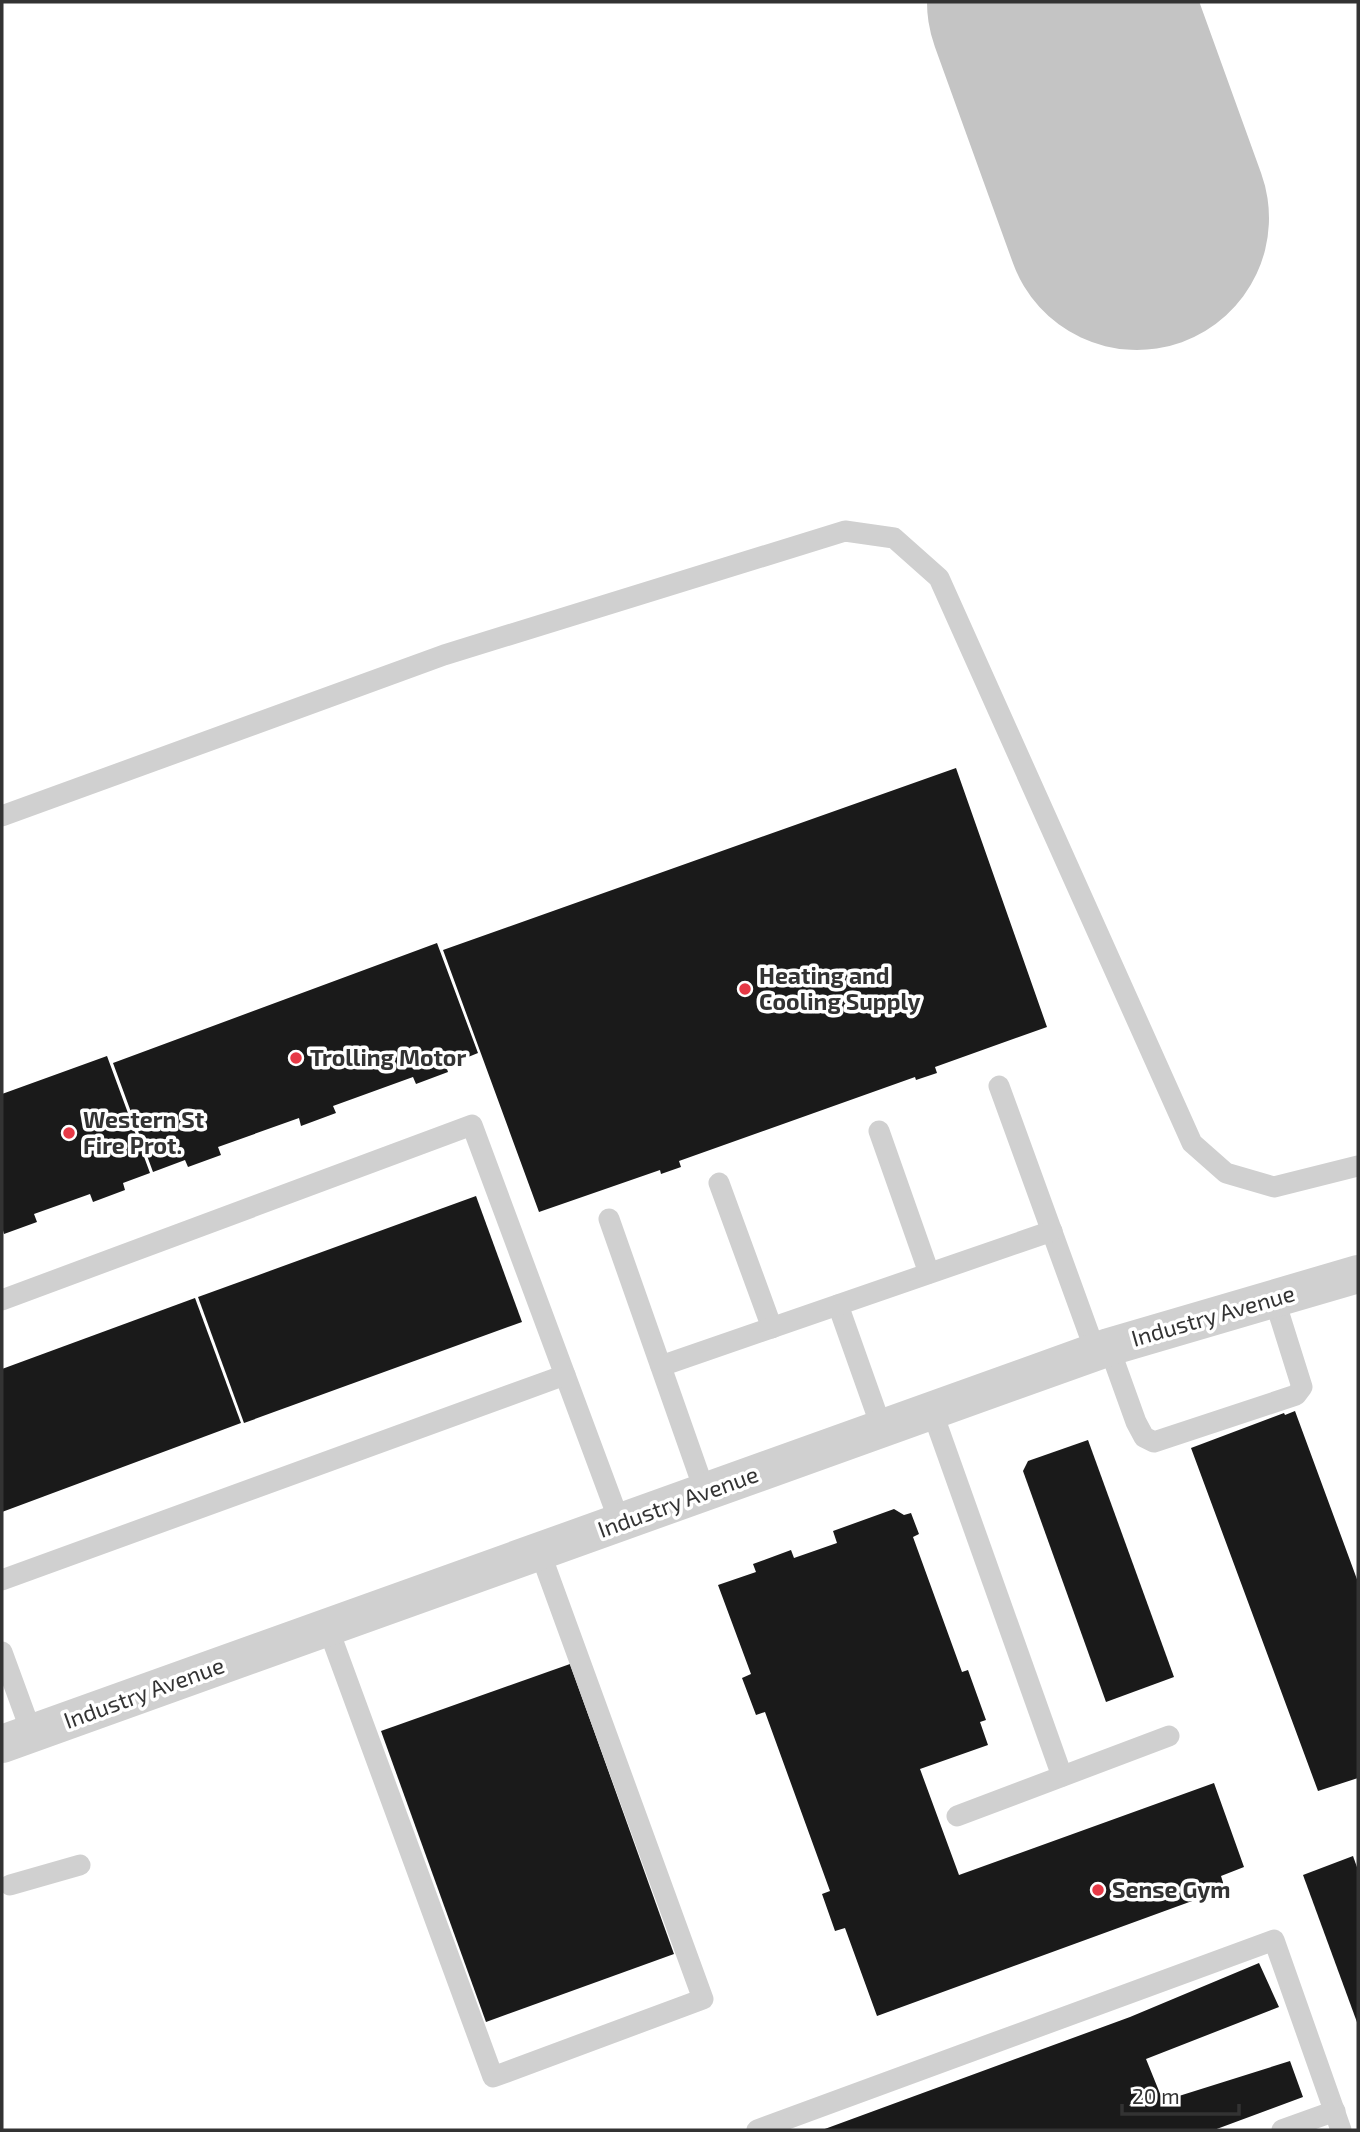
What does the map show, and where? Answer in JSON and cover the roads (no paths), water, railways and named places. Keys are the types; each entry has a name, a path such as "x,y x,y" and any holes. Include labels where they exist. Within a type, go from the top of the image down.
{"street":[{"name":"Industry Avenue","path":"17,1739 1102,1350 1358,1274"}],"lane":[{"path":"2,816 444,655 845,531 894,538 939,578 1192,1143 1226,1173 1274,1187 1358,1166"},
{"path":"999,1086 1052,1231 1102,1350 1144,1437 1154,1442 1296,1395 1302,1387 1274,1298"},
{"path":"2,1300 472,1125 620,1523"},
{"path":"879,1131 929,1273"},
{"path":"719,1183 772,1328"},
{"path":"609,1219 705,1492"},
{"path":"661,1366 1052,1231"},
{"path":"838,1305 882,1429"},
{"path":"2,1580 565,1375"},
{"path":"932,1411 1062,1776"},
{"path":"328,1628 493,2077 703,1999 540,1552"},
{"path":"2,1652 17,1739"},
{"path":"957,1816 1169,1736"},
{"path":"10,1885 80,1865"},
{"path":"757,2130 1274,1940 1338,2121 1282,2130"}],"place":[{"name":"Heating and Cooling Supply","path":"745,989"},
{"name":"Trolling Motor","path":"296,1058"},
{"name":"Western St Fire Prot.","path":"69,1133"},
{"name":"Sense Gym","path":"1098,1890"}]}
